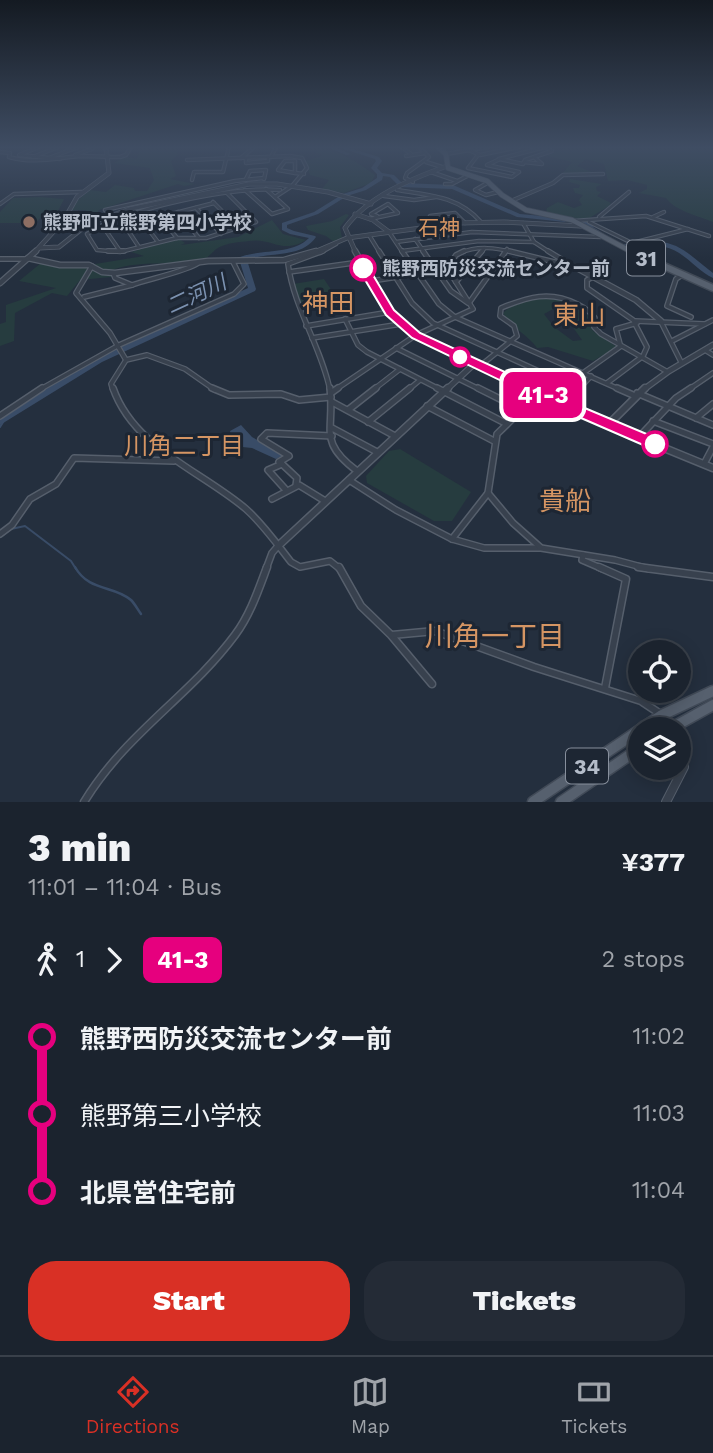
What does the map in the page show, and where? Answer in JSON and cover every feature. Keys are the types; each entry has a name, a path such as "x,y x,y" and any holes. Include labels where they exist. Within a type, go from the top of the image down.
{"main road":[{"name":"31","path":"491,184 526,210 572,220 601,237 713,288"},
{"name":"34","path":"533,802 662,715 713,691"},
{"path":"691,718 713,705"},
{"name":"34","path":"561,802 628,756"}],"street":[{"path":"0,283 29,258 82,192 94,184"},
{"path":"120,219 105,210 221,184"},
{"path":"38,248 59,247 83,227 112,215 246,184"},
{"path":"227,193 256,222 222,235 177,238 120,252 97,250 88,234 102,225 154,209 261,184"},
{"path":"245,190 272,214 288,209 275,198 266,184"},
{"path":"268,184 280,190"},
{"path":"278,184 339,194 371,204"},
{"path":"408,184 355,215 345,228 347,238 371,281 390,312 401,324 416,335 563,405 713,468"},
{"path":"485,184 475,190 486,195 498,192"},
{"path":"511,201 550,184"},
{"path":"275,198 292,186"},
{"path":"399,189 440,196 470,208 481,222"},
{"path":"0,204 14,194 82,192"},
{"path":"598,218 629,192"},
{"path":"384,196 414,200 440,196"},
{"path":"208,197 240,229"},
{"path":"173,199 178,204"},
{"path":"139,247 125,226 214,204"},
{"path":"370,219 398,213 388,204 371,214 377,216"},
{"path":"196,208 222,235"},
{"path":"154,209 177,238"},
{"path":"178,212 199,238"},
{"path":"439,226 430,216 455,212 479,241"},
{"path":"653,217 664,212"},
{"path":"355,215 370,219 389,232 439,304 455,317 583,373 713,425"},
{"path":"572,220 653,217 709,236"},
{"path":"671,223 679,217"},
{"path":"142,220 158,243"},
{"path":"588,221 632,243 688,229"},
{"path":"357,471 336,455 326,370 289,282 288,264 314,256 347,238 389,232 481,222 581,226"},
{"path":"523,223 534,242 636,300 661,321 681,362"},
{"path":"102,225 120,252"},
{"path":"396,242 472,232 601,237"},
{"path":"369,235 416,308 437,325 578,389"},
{"path":"415,239 452,291 463,302 469,303"},
{"path":"402,251 479,241 534,242"},
{"path":"0,259 29,258 61,265 92,266 113,273 198,263 284,260 337,243"},
{"path":"125,357 147,355 185,369 216,391 229,395 281,394 299,400 331,397 416,335 473,309 447,268 457,253 508,248 575,267"},
{"path":"469,303 508,248"},
{"path":"456,282 484,249"},
{"path":"0,416 54,380 119,346 234,294 244,284 236,262"},
{"path":"289,272 360,262"},
{"path":"84,297 169,272 193,268 198,263"},
{"path":"92,266 76,292 84,297 88,307 106,326 125,357"},
{"path":"371,281 437,271"},
{"path":"113,273 115,278 132,285"},
{"path":"682,275 676,279 667,306 691,317"},
{"path":"0,276 8,276"},
{"path":"593,277 587,280 587,288 615,304 636,322 647,345 647,351 641,357 607,383"},
{"path":"84,802 96,779 116,754 215,660 237,633 272,553 278,546 443,391 517,336 517,330 500,316 501,308 548,293 557,295 592,312 595,318 594,327 601,334 666,371"},
{"path":"306,326 390,312"},
{"path":"345,319 358,345 381,360 507,424"},
{"path":"672,341 713,320"},
{"path":"621,345 616,329 636,322 704,324"},
{"path":"312,338 401,324"},
{"path":"583,373 621,345"},
{"path":"608,425 635,394 666,371 713,345"},
{"path":"396,348 522,410"},
{"path":"705,350 713,355"},
{"path":"125,357 111,384 112,390 135,426 175,461 247,510 291,562 300,566 330,561 337,564 361,606 391,635 432,684"},
{"path":"348,411 400,369"},
{"path":"639,437 668,406 713,373"},
{"path":"563,405 591,376"},
{"path":"368,422 420,380"},
{"path":"452,539 488,492 494,441 507,424 539,393"},
{"path":"331,397 348,411 395,436"},
{"path":"696,418 713,404"},
{"path":"427,406 494,441"},
{"path":"653,421 713,445 704,464"},
{"path":"332,428 377,452"},
{"path":"296,485 297,478 279,462 289,456 261,439 267,433 332,436"},
{"path":"0,534 12,524 30,499 55,484 74,458 175,461"},
{"path":"282,464 268,470 276,483 286,489"},
{"path":"348,479 396,510 452,539 484,548 541,548 640,568 713,578"},
{"path":"272,499 296,485"},
{"path":"296,485 326,502"},
{"path":"488,492 513,523 541,548"},
{"path":"583,555 582,560 626,579 605,688"},
{"path":"391,635 435,631 605,688 640,701 662,715"},
{"path":"666,802 678,780"}],"green space":[{"path":"151,184 177,184 99,210 93,219 79,225 76,222 87,214 86,210 72,210 78,200 90,190 106,192 115,185 134,188 135,191 147,191"},
{"path":"326,184 367,184 344,193 322,189"},
{"path":"578,184 601,184 596,187 597,191 601,192 597,196 611,203 586,220 546,213 547,208 558,202 574,208 582,205 579,200 583,195 575,193 573,188 579,188"},
{"path":"645,184 713,184 713,222 681,210 666,198 639,193 647,189"},
{"path":"13,198 64,199 57,213 44,213 36,223 0,223 0,212"},
{"path":"349,215 340,227 342,238 334,242 308,230 306,226 332,221"},
{"path":"272,220 283,234 306,240 290,246 257,240 233,243 218,248 203,259 125,266 115,269 111,277 80,280 67,296 52,293 15,313 14,341 0,346 0,324 6,322 6,305 56,288 19,281 41,263 83,266 144,256 131,252 179,239 185,243 181,245 238,237"},
{"path":"324,279 332,291 302,306 293,284"},
{"path":"552,295 582,310 588,315 593,331 617,347 593,361 548,347 537,348 503,313 519,303","holes":["555,308 569,314 572,326 582,340 573,341 554,327 544,314"]},
{"path":"400,449 471,492 452,521 434,521 367,483 366,476 389,451"}],"water":[{"path":"241,425 252,437 284,455 276,459 252,448 233,446 230,431"}],"waterway":[{"name":"二河川","path":"0,422 99,360 252,289 243,259 292,250 309,243 313,237 292,233 284,229 284,224 316,213 345,195 371,184"},
{"path":"399,184 453,187 519,216 565,220"},
{"path":"580,222 590,224 590,228 601,234"},
{"path":"624,246 635,249 661,244 676,248 713,276"},
{"name":"二河川","path":"0,427 5,419"},
{"path":"11,529 25,526 71,561 76,569"},
{"path":"75,567 87,581 124,595 141,614"}],"bus line":[{"name":"41-3","path":"363,268 390,312 401,324 425,341 655,444"}],"place":[{"name":"熊野町立熊野第四小学校","path":"29,222"},
{"name":"熊野西防災交流センター前","path":"363,268"}],"district":[{"name":"石神","path":"439,227"},
{"name":"神田","path":"328,303"},
{"name":"東山","path":"579,315"},
{"name":"川角二丁目","path":"184,446"},
{"name":"貴船","path":"565,501"},
{"name":"川角一丁目","path":"495,636"}]}
